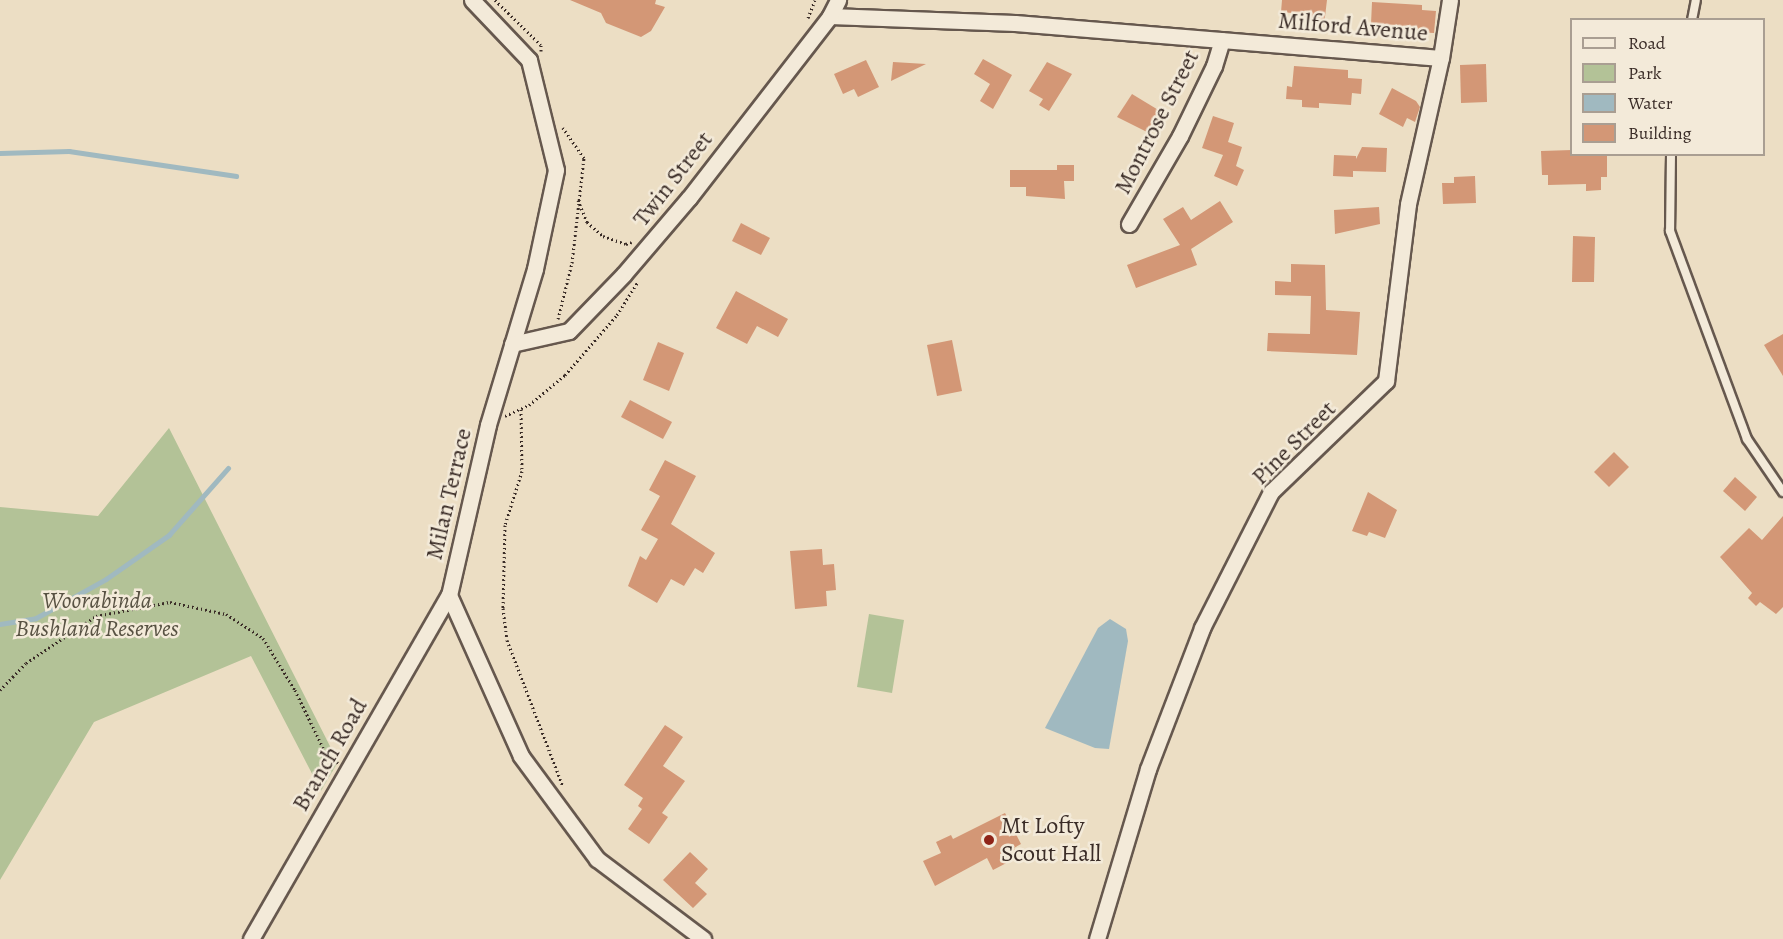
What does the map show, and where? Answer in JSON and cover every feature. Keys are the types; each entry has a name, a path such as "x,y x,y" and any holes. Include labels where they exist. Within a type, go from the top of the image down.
{"street":[{"name":"Milan Terrace","path":"472,0 529,60 556,170 536,268 488,425 449,595 521,756 597,859 703,939"},
{"name":"Twin Street","path":"512,344 569,331 683,205 830,16 838,0"},
{"name":"Pine Street","path":"1097,939 1148,769 1202,628 1265,502 1271,492 1386,381 1408,204 1441,58 1449,0"},
{"name":"Milford Avenue","path":"830,16 1015,23 1441,58"},
{"name":"Montrose Street","path":"1129,224 1180,136 1214,66 1222,40"},
{"name":"Branch Road","path":"251,939 449,595"}],"lane":[{"path":"1692,18 1696,0"},
{"path":"1671,156 1670,231 1747,439 1783,492"}],"path":[{"path":"578,200 586,222 603,236 626,244 635,240"},
{"path":"488,425 520,409 565,375 617,315 640,279"},
{"path":"520,409 522,471 505,525 503,608 507,640 565,794"},
{"path":"0,690 26,663 96,616 170,602 226,614 263,639 295,690 326,754 347,770"}],"green space":[{"name":"Woorabinda Bushland Reserves","path":"169,428 338,762 321,791 251,656 94,722 0,880 0,507 98,516"},
{"path":"869,614 904,620 892,693 857,687"}],"water":[{"path":"1110,619 1126,629 1128,641 1109,749 1095,748 1045,728 1098,628"}],"building":[{"path":"570,0 656,0 655,4 665,7 651,31 641,37 606,23 601,13"},
{"path":"1282,0 1327,0 1324,25 1302,22 1303,14 1281,12"},
{"path":"1372,2 1422,5 1422,10 1436,11 1434,33 1415,32 1415,27 1371,24"},
{"path":"983,59 1012,75 993,109 980,101 990,84 974,74"},
{"path":"866,60 879,87 858,97 854,89 843,94 834,74"},
{"path":"893,62 926,64 891,81"},
{"path":"1047,62 1072,74 1049,111 1039,105 1043,99 1029,91"},
{"path":"1486,64 1487,102 1461,103 1460,65"},
{"path":"1294,66 1348,70 1348,78 1362,79 1361,94 1352,93 1351,105 1319,103 1319,108 1302,107 1302,100 1286,99 1287,86 1292,87"},
{"path":"1392,88 1416,101 1420,107 1415,122 1407,118 1403,127 1379,114"},
{"path":"1132,94 1160,111 1147,132 1117,117"},
{"path":"1213,116 1234,123 1228,142 1242,147 1236,166 1244,170 1237,186 1214,176 1223,155 1202,148"},
{"path":"1362,147 1387,148 1386,172 1353,171 1353,177 1333,176 1334,155 1356,156 1356,159"},
{"path":"1570,150 1570,156 1607,156 1607,177 1601,177 1601,190 1586,191 1586,184 1548,185 1548,175 1542,175 1541,151"},
{"path":"1057,165 1074,165 1074,181 1064,181 1065,199 1026,196 1026,187 1010,187 1010,170 1057,170"},
{"path":"1475,176 1476,203 1443,204 1442,183 1454,183 1454,177"},
{"path":"1220,201 1233,222 1191,249 1197,265 1136,288 1127,265 1180,245 1163,219 1183,207 1191,220"},
{"path":"1379,207 1380,224 1335,234 1334,210"},
{"path":"741,223 770,238 761,255 732,241"},
{"path":"1573,236 1595,237 1594,282 1572,282"},
{"path":"1291,264 1325,265 1326,310 1360,312 1357,355 1267,351 1268,333 1310,334 1311,296 1275,295 1275,281 1291,282"},
{"path":"736,291 788,319 778,337 757,326 747,344 716,328"},
{"path":"1783,334 1783,376 1764,345"},
{"path":"952,340 962,391 937,396 927,345"},
{"path":"658,342 684,353 669,391 643,380"},
{"path":"630,400 672,422 663,439 621,417"},
{"path":"1614,452 1629,467 1609,487 1594,472"},
{"path":"665,460 696,476 671,524 715,553 703,573 695,568 684,586 671,579 657,603 628,586 640,556 646,560 658,539 641,530 660,496 649,490"},
{"path":"1735,477 1757,497 1745,511 1723,491"},
{"path":"1368,492 1397,510 1385,538 1369,532 1367,536 1352,531"},
{"path":"1783,516 1783,607 1776,614 1760,602 1756,606 1748,598 1752,593 1720,557 1749,528 1762,540"},
{"path":"822,549 823,565 834,564 836,590 826,591 827,606 795,609 790,551"},
{"path":"665,725 683,737 663,766 685,781 662,813 668,817 649,844 628,829 642,809 638,806 643,798 624,785"},
{"name":"Mt Lofty Scout Hall","path":"1005,813 1021,844 1014,848 1018,857 993,870 987,858 935,886 923,861 941,853 936,842 951,835 953,839"},
{"path":"690,852 708,869 695,883 707,894 693,908 663,880"}],"waterway":[{"path":"0,153 69,151 236,176"},
{"path":"0,624 36,618 106,579 169,535 228,468"}],"place":[{"name":"Mt Lofty Scout Hall","path":"989,840"}]}
